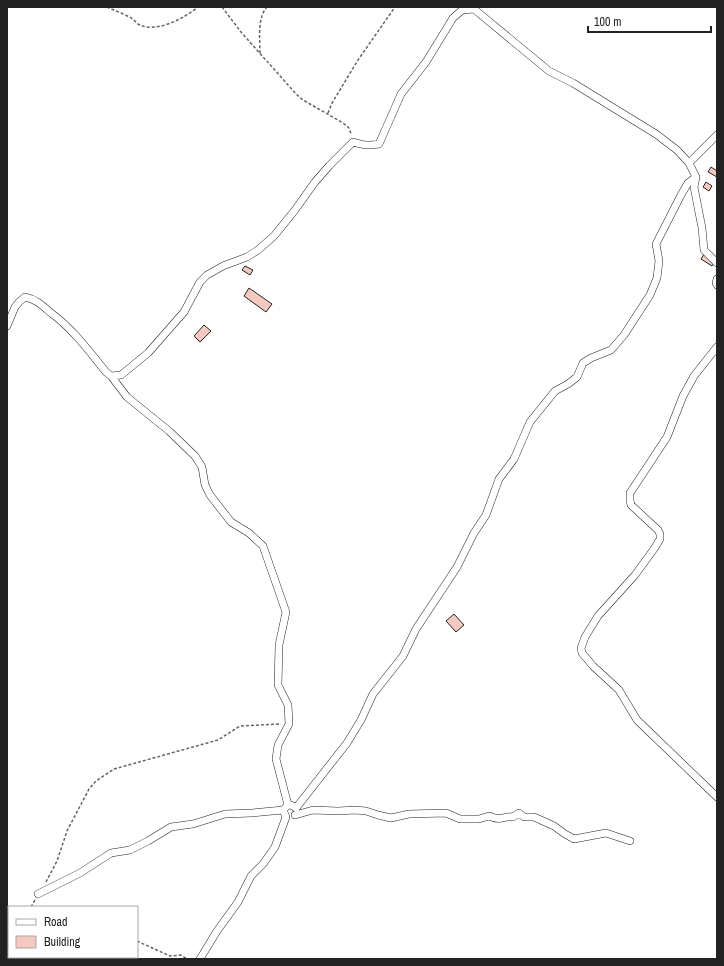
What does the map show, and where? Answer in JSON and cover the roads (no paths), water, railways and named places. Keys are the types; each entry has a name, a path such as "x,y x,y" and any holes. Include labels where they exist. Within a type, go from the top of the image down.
{"street":[{"path":"112,376 121,375 148,353 184,312 200,282 207,275 223,266 247,257 258,250 274,236 315,182 353,142 370,146 379,144 401,94 426,62 453,18 462,10 474,9 549,71 573,83 656,134 677,150 689,163 696,177 694,187 702,228 704,250 717,263"},
{"path":"689,163 717,136"},
{"path":"286,817 288,818 296,812 347,743 361,720 373,694 403,656 416,629 457,567 474,533 486,515 498,480 514,459 530,422 555,391 577,377 583,363 611,350 624,335 650,296 659,261 656,244 657,240 688,183 696,177"},
{"path":"717,279 717,285"},
{"path":"7,326 19,302 25,297 39,302 75,333 106,372 112,376 127,398 169,431 196,456 202,467 205,485 210,495 231,522 248,533 263,546 286,612 279,645 278,685 288,705 289,724 278,745 276,759 286,817 275,847 263,864 251,876 238,902 217,931 200,959"},
{"path":"717,347 694,376 683,396 666,437 630,493 631,505 658,530 660,534 659,542 635,575 598,616 585,637 581,648 582,653 593,666 619,690 637,720 717,796"},
{"path":"38,894 80,873 111,853 130,850 171,827 193,824 225,814 252,813 291,805 296,812"},
{"path":"296,812 313,810 355,810 366,811 391,818 409,814 446,813 460,819 479,819 489,816 495,819 502,819 509,816 513,817 519,813 524,816 534,817 554,826 574,839 606,833 630,841"}]}
